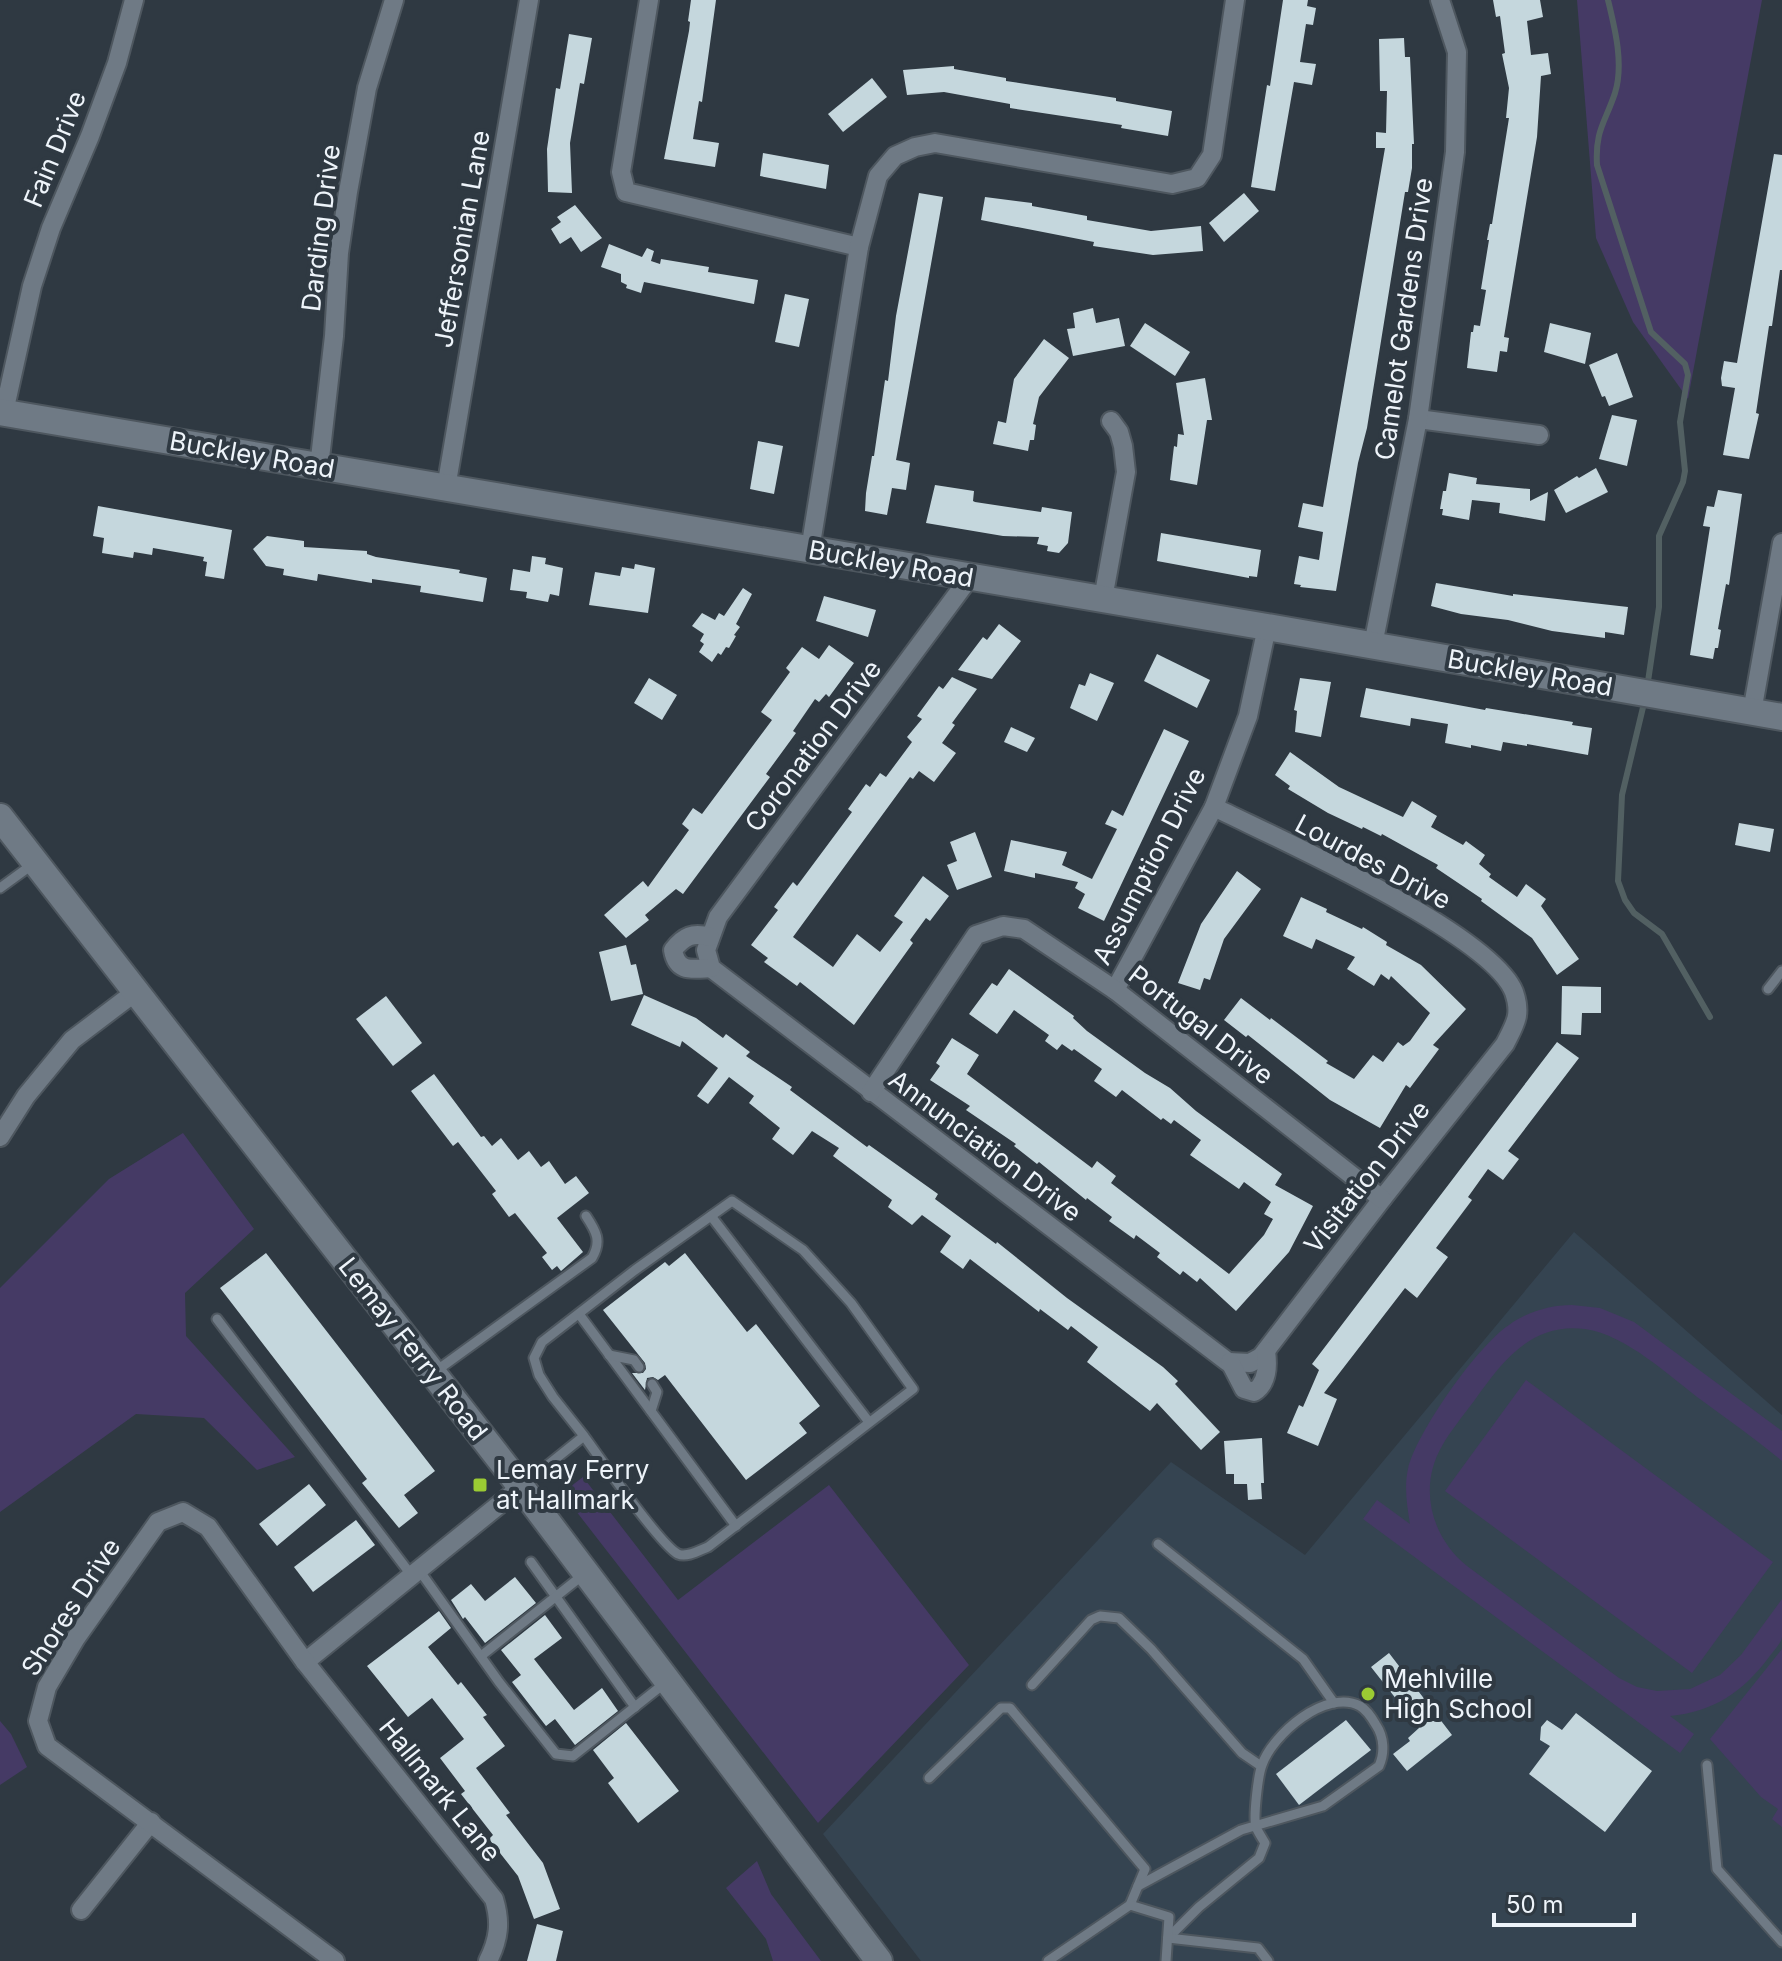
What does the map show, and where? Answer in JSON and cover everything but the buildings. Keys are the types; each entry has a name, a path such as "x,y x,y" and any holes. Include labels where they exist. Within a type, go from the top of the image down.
{"street":[{"name":"Fain Drive","path":"2,412 51,228 111,78 134,0"},
{"name":"Darding Drive","path":"319,467 334,336 339,253 348,192 367,88 394,0"},
{"name":"Jeffersonian Lane","path":"446,488 529,0"},
{"path":"649,0 621,172 626,192 859,247"},
{"path":"810,550 859,247 878,176 895,156 935,143 1172,184 1197,178 1212,155 1235,0"},
{"name":"Camelot Gardens Drive","path":"1373,645 1418,419 1455,152 1457,52 1440,0"},
{"name":"Buckley Road","path":"2,412 1782,717"},
{"path":"1418,419 1539,435"},
{"path":"1103,599 1126,472 1123,446 1111,421"},
{"path":"1752,712 1782,543"},
{"name":"Coronation Drive","path":"709,952 718,917 970,577"},
{"name":"Assumption Drive","path":"1115,990 1214,807 1248,716 1267,627"},
{"name":"Lourdes Drive","path":"1214,807 1416,908 1496,967 1513,991 1519,1016"},
{"name":"Lemay Ferry Road","path":"0,817 521,1487 879,1961"},
{"name":"Portugal Drive","path":"871,1092 976,935 1003,926 1024,929 1115,990 1382,1199"},
{"name":"Annunciation Drive","path":"709,952 871,1092 1230,1362 1244,1389 1254,1392 1262,1387 1266,1351"},
{"path":"0,1137 26,1096 72,1040 134,993"},
{"name":"Visitation Drive","path":"1230,1362 1250,1363 1261,1357 1505,1044 1519,1016"},
{"path":"305,1662 521,1487"},
{"name":"Shores Drive","path":"208,1527 183,1512 158,1522 76,1638 47,1687 38,1721 47,1746 335,1961"},
{"name":"Hallmark Lane","path":"208,1527 305,1662 494,1899 499,1915 498,1942 488,1961"},
{"path":"81,1910 151,1822"}],"lane":[{"path":"0,888 35,863"},
{"path":"1768,989 1782,971"},
{"path":"732,1201 803,1250 851,1303 913,1389 708,1547 684,1556 676,1553 553,1397 539,1375 534,1358 542,1342 711,1216 732,1201"},
{"path":"433,1373 592,1258 597,1249 598,1236 586,1216"},
{"path":"711,1216 869,1422"},
{"path":"579,1314 736,1526"},
{"path":"217,1319 556,1754 573,1756 666,1682"},
{"path":"609,1355 634,1360 639,1367"},
{"path":"651,1411 657,1392 652,1384"},
{"path":"521,1487 584,1436"},
{"path":"1158,1544 1303,1659 1334,1703"},
{"path":"531,1562 635,1707"},
{"path":"481,1656 586,1573"},
{"path":"1032,1685 1091,1620 1100,1616 1119,1618 1151,1649 1242,1753 1261,1766"},
{"path":"1138,1886 1255,1824 1323,1806 1379,1766 1383,1739 1368,1713 1361,1706 1351,1703 1334,1703 1306,1714 1277,1739 1261,1766 1255,1824 1265,1843 1259,1858 1199,1907 1168,1938"},
{"path":"929,1778 1001,1708 1010,1708 1145,1869 1130,1905 1048,1961"},
{"path":"1707,1765 1717,1869 1782,1942"},
{"path":"1130,1905 1169,1917 1166,1961"},
{"path":"1168,1938 1258,1948 1268,1961"}],"shaded area":[{"path":"1577,0 1762,0 1688,399 1633,322 1596,238"},
{"path":"183,1133 254,1229 185,1293 186,1336 295,1457 257,1470 204,1418 136,1414 0,1512 0,1288 109,1179"},
{"name":"Mehlville High School","path":"1574,1232 1782,1415 1782,1961 921,1961 823,1834 1171,1462 1305,1555"},
{"path":"1572,1305 1600,1308 1634,1322 1782,1431 1782,1461 1632,1348 1601,1333 1566,1328 1534,1338 1507,1359 1457,1423 1435,1462 1430,1494 1432,1510 1445,1541 1467,1566 1619,1678 1637,1687 1657,1691 1690,1689 1720,1675 1741,1655 1782,1599 1781,1640 1749,1680 1713,1705 1670,1716 1694,1734 1680,1753 1363,1519 1377,1500 1410,1524 1406,1489 1408,1469 1423,1434 1450,1391 1481,1351 1509,1325 1539,1310"},
{"path":"1526,1380 1773,1562 1692,1673 1445,1491"},
{"path":"583,1477 678,1600 829,1485 969,1665 818,1823 562,1493"},
{"path":"1782,1649 1782,1827 1772,1819 1778,1809 1761,1797 1710,1739"},
{"path":"0,1721 11,1734 27,1767 0,1785"},
{"path":"757,1861 771,1894 821,1961 773,1961 766,1939 726,1888"}],"waterway":[{"path":"1608,0 1618,46 1619,70 1615,93 1599,135 1597,165 1651,332 1685,364 1688,375 1680,422 1685,471 1659,536 1659,607 1647,688"},
{"path":"1645,699 1622,795 1618,881 1634,913 1662,934 1710,1017"}],"place":[{"name":"Lemay Ferry at Hallmark","path":"480,1485"},
{"name":"Mehlville High School","path":"1368,1694"}]}
